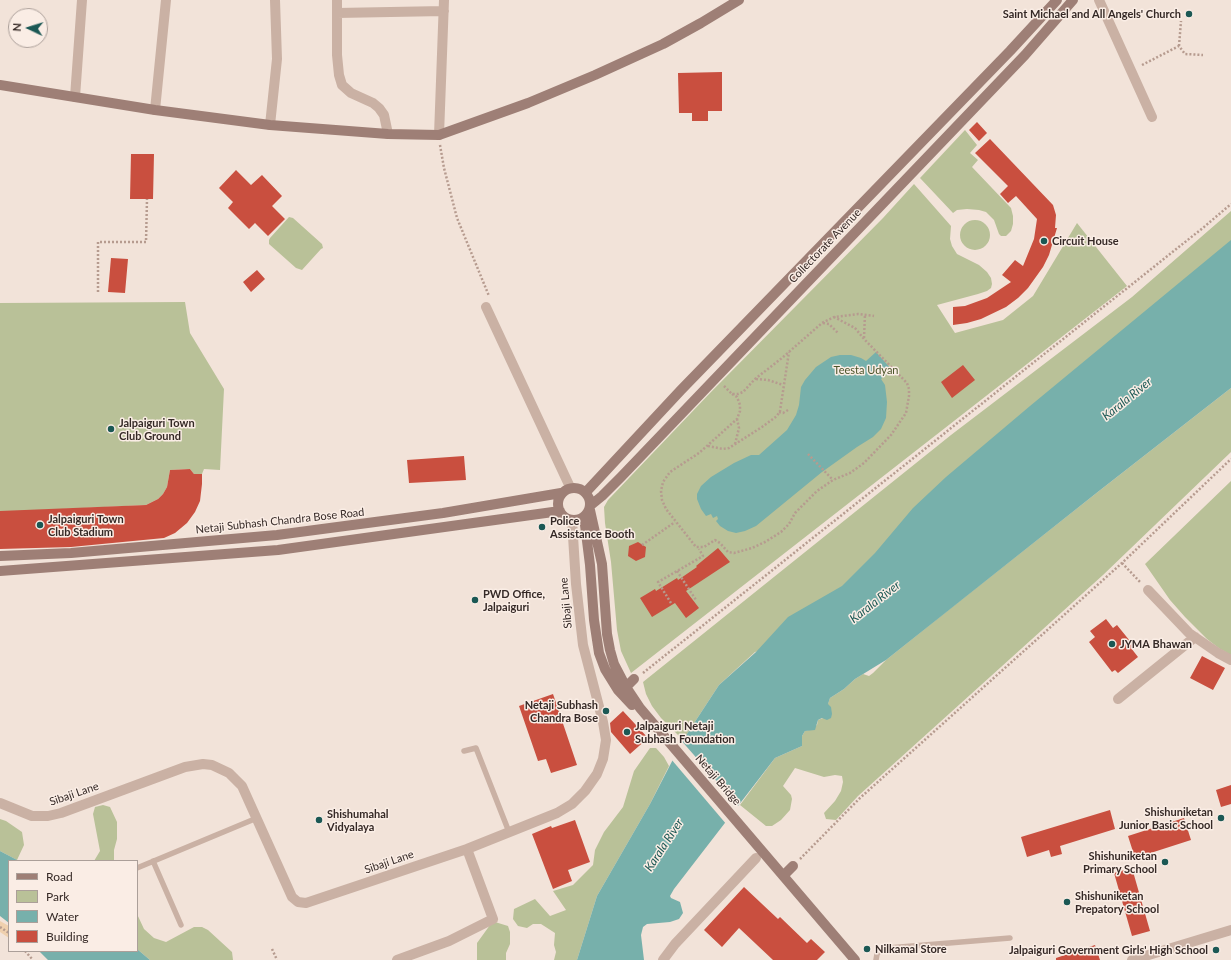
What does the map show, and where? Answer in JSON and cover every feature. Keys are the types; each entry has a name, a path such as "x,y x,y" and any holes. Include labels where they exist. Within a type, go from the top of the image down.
{"street":[{"path":"75,97 82,0"},
{"path":"155,110 166,0"},
{"path":"270,125 277,60 275,0"},
{"path":"338,0 338,75 342,85 351,93 373,103 380,108 384,115 388,134"},
{"path":"439,135 444,0"},
{"path":"0,85 155,110 270,125 388,134 439,135 528,103 663,44 739,0"},
{"name":"Collectorate Avenue","path":"586,492 681,390 1057,0"},
{"name":"Collectorate Avenue","path":"588,511 719,380 790,300 1025,55 1072,0"},
{"path":"1099,0 1152,117"},
{"path":"337,13 444,11"},
{"path":"901,163 911,173"},
{"path":"778,289 790,300"},
{"path":"488,312 570,488"},
{"path":"588,511 580,519 572,520 563,516 558,502 561,493 570,488 576,487 586,492 591,500 588,511 590,565 594,620 599,653 605,669 618,690 637,711 663,735"},
{"name":"Netaji Subhash Chandra Bose Road","path":"0,556 71,553 277,535 443,513 561,493"},
{"path":"4,573 278,550 560,511"},
{"path":"588,511 602,564 607,634 614,664 640,708 663,735"},
{"name":"Sibaji Lane","path":"0,803 32,816 48,816 61,813 185,766 203,764 212,765 222,769 236,779 246,793 292,897 294,900 301,903 316,900 467,849 557,813 572,804 585,792 597,774 603,759 606,740 580,627 572,520"},
{"path":"1148,590 1195,638 1218,654 1231,660"},
{"path":"1118,699 1195,638"},
{"path":"626,686 634,679"},
{"name":"Netaji Bridge","path":"663,735 855,960"},
{"path":"397,960 449,941 494,919 467,849"},
{"path":"663,960 675,944 756,858"},
{"path":"784,875 793,866"},
{"path":"1132,960 1231,930"}],"lane":[{"path":"464,752 476,748 508,832"},
{"path":"138,868 257,818"},
{"path":"153,862 181,925"},
{"path":"876,960 877,954 881,949 1010,938"}],"path":[{"path":"1181,21 1179,46 1185,54 1203,55"},
{"path":"1130,71 1179,46"},
{"path":"439,135 444,168 457,218 489,295 488,312"},
{"path":"98,292 98,242 146,242 146,199"},
{"path":"634,679 1199,232 1231,204"},
{"path":"732,394 743,392 755,379 822,323 834,317 843,315 865,314 874,316"},
{"path":"864,339 865,314"},
{"path":"698,548 704,547 715,540 728,552 734,553 752,548 781,532 789,524 806,501 817,491 833,480 850,473 864,463 882,446 902,419 909,405 909,389 906,382 855,328 834,317"},
{"path":"822,323 829,324 838,333"},
{"path":"707,446 723,449 729,448 776,417 779,412 789,352"},
{"path":"755,379 768,380 783,385"},
{"path":"671,603 658,582 703,556 698,548 696,548 674,522 662,500 661,491 663,482 670,472 707,446 737,419 740,410 739,401 737,397 732,394 719,380"},
{"path":"779,412 783,413 788,410"},
{"path":"735,444 739,428 737,419"},
{"path":"808,454 833,480"},
{"path":"793,866 860,798 1122,563 1231,460"},
{"path":"642,544 674,522"},
{"path":"1122,563 1148,590"},
{"path":"677,571 696,600"},
{"path":"272,949 277,960"},
{"path":"26,952 33,960"}],"green space":[{"path":"965,130 977,145 970,153 978,160 972,167 1011,208 1013,224 1011,231 1006,236 1001,236 999,234 994,220 986,212 967,209 957,210 953,213 920,178"},
{"name":"Teesta Udyan","path":"914,184 951,226 950,239 957,254 979,265 991,278 991,288 987,291 937,305 955,333 1003,320 1033,296 1077,223 1127,286 631,673 621,651 617,630 611,562 605,523 604,507 608,500 711,392 883,218"},
{"path":"1231,211 1231,259 772,648 755,652 719,685 683,740 661,718 652,706 646,694 643,682 951,435 1132,297"},
{"path":"289,217 293,218 322,244 323,248 302,270 296,268 269,244 270,238"},
{"path":"975,220 986,224 990,235 986,246 975,250 964,246 960,235 964,224"},
{"name":"Jalpaiguri Town Club Ground","path":"185,302 190,333 224,389 220,470 204,469 202,474 194,474 190,469 170,470 167,487 163,494 158,499 146,505 0,512 0,303"},
{"path":"1231,388 1231,452 1103,575 858,796 836,820 826,819 824,813 835,801 841,791 843,782 842,776 835,775 824,777 795,768 783,786 791,795 792,799 790,810 781,820 772,826 766,826 740,805 775,758 802,746 802,736 805,731 817,725 818,720 823,718 830,698 863,674 869,676 873,673 886,660 946,612"},
{"path":"1231,481 1231,655 1207,639 1185,617 1170,600 1145,564"},
{"path":"650,748 656,748 664,757 669,766 650,804 597,896 577,960 554,960 556,952 554,945 555,933 541,924 533,924 527,928 518,926 513,919 514,909 535,899 550,916 566,910 553,891 573,885 593,865 595,850 604,832 623,807 634,771"},
{"path":"103,805 110,807 117,822 117,839 114,850 114,860 95,860 100,851 93,814 95,807"},
{"path":"0,819 6,821 22,832 24,845 17,860 0,851"},
{"path":"138,916 144,929 154,938 166,942 194,927 202,927 208,930 232,952 233,960 150,960 138,950"},
{"path":"495,922 508,926 510,932 510,944 506,953 506,960 477,960 477,943 490,925"}],"sand":[{"path":"0,921 8,925 8,937 0,932"}],"water":[{"name":"Karala River","path":"1231,240 1231,388 886,660 855,679 844,689 830,698 828,704 831,707 831,718 827,720 822,718 818,720 815,730 805,731 802,736 802,746 775,758 674,889 670,896 671,898 680,902 683,913 679,919 670,922 647,924 643,927 641,935 644,960 577,960 597,896 650,804 683,740 719,685 756,652 788,617 842,586 875,553 913,508 946,477"},
{"path":"876,352 892,370 881,379 885,385 887,402 886,418 881,429 873,437 822,472 756,526 736,533 728,531 720,526 716,521 718,519 717,516 713,518 711,514 706,516 697,499 697,494 701,486 711,477 734,463 751,455 759,455 787,430 796,415 801,387 816,367 831,357 840,355 851,355 866,361"},
{"path":"0,851 17,860 8,860 8,922 0,916"},
{"path":"138,950 150,960 48,960 40,952 138,952"}],"pier":[{"path":"680,739 740,808 727,825 671,759"}],"building":[{"path":"722,72 722,111 708,111 708,121 692,121 692,113 679,113 678,73"},
{"path":"977,122 987,133 979,141 969,130"},
{"name":"Circuit House","path":"990,139 1053,205 1056,215 1055,228 1057,228 1049,255 1043,267 1028,288 1018,298 1006,307 981,319 953,325 953,307 965,306 987,298 1011,282 1002,275 1015,260 1023,266 1034,239 1037,219 1016,196 1008,203 1000,194 1008,186 975,153"},
{"path":"131,154 154,154 153,199 130,199"},
{"path":"236,170 251,185 262,175 282,196 272,206 285,219 268,236 255,223 249,229 228,208 233,202 219,188"},
{"path":"111,258 128,259 125,293 108,292"},
{"path":"257,270 265,279 251,292 243,282"},
{"path":"963,365 975,380 952,398 941,382"},
{"path":"464,456 466,480 409,483 407,460"},
{"path":"190,469 194,474 202,474 200,501 195,512 187,523 175,533 164,538 71,547 0,549 0,511 146,505 158,499 163,494 167,487 170,470"},
{"path":"638,542 646,547 645,557 636,561 628,556 629,546"},
{"path":"718,548 730,562 686,591 699,608 686,618 675,603 652,617 640,598 655,589 656,591 677,578 678,580 697,567 696,566"},
{"name":"JYMA Bhawan","path":"1106,619 1113,628 1117,625 1134,646 1131,648 1138,657 1118,673 1115,670 1112,672 1089,642 1095,637 1090,631"},
{"path":"1202,656 1225,668 1213,690 1190,678"},
{"path":"553,694 577,765 551,773 546,759 538,761 519,706"},
{"name":"Jalpaiguri Netaji Subhash Foundation","path":"623,711 648,738 630,754 611,732 610,723"},
{"path":"1231,785 1231,804 1221,807 1216,790"},
{"path":"1110,810 1115,829 1060,846 1062,854 1051,857 1049,850 1027,857 1021,837"},
{"path":"1184,818 1191,840 1135,858 1128,836"},
{"path":"575,820 590,862 568,870 572,881 553,889 532,834 551,826 552,828"},
{"path":"1132,868 1150,931 1132,936 1114,873"},
{"path":"744,887 778,919 780,917 807,943 811,939 825,952 817,960 773,960 739,928 722,947 704,930"},
{"path":"1095,945 1100,960 1056,960 1056,958"}],"place":[{"name":"Saint Michael and All Angels' Church","path":"1189,14"},
{"name":"Circuit House","path":"1044,241"},
{"name":"Jalpaiguri Town Club Ground","path":"111,429"},
{"name":"Jalpaiguri Town Club Stadium","path":"40,525"},
{"name":"Police Assistance Booth","path":"542,527"},
{"name":"PWD Office, Jalpaiguri","path":"475,600"},
{"name":"JYMA Bhawan","path":"1112,644"},
{"name":"Netaji Subhash Chandra Bose","path":"606,711"},
{"name":"Jalpaiguri Netaji Subhash Foundation","path":"627,732"},
{"name":"Shishuniketan Junior Basic School","path":"1221,818"},
{"name":"Shishumahal Vidyalaya","path":"319,820"},
{"name":"Shishuniketan Primary School","path":"1165,862"},
{"name":"Shishuniketan Prepatory School","path":"1067,902"},
{"name":"Nilkamal Store","path":"867,949"},
{"name":"Jalpaiguri Government Girls' High School","path":"1216,950"}]}
